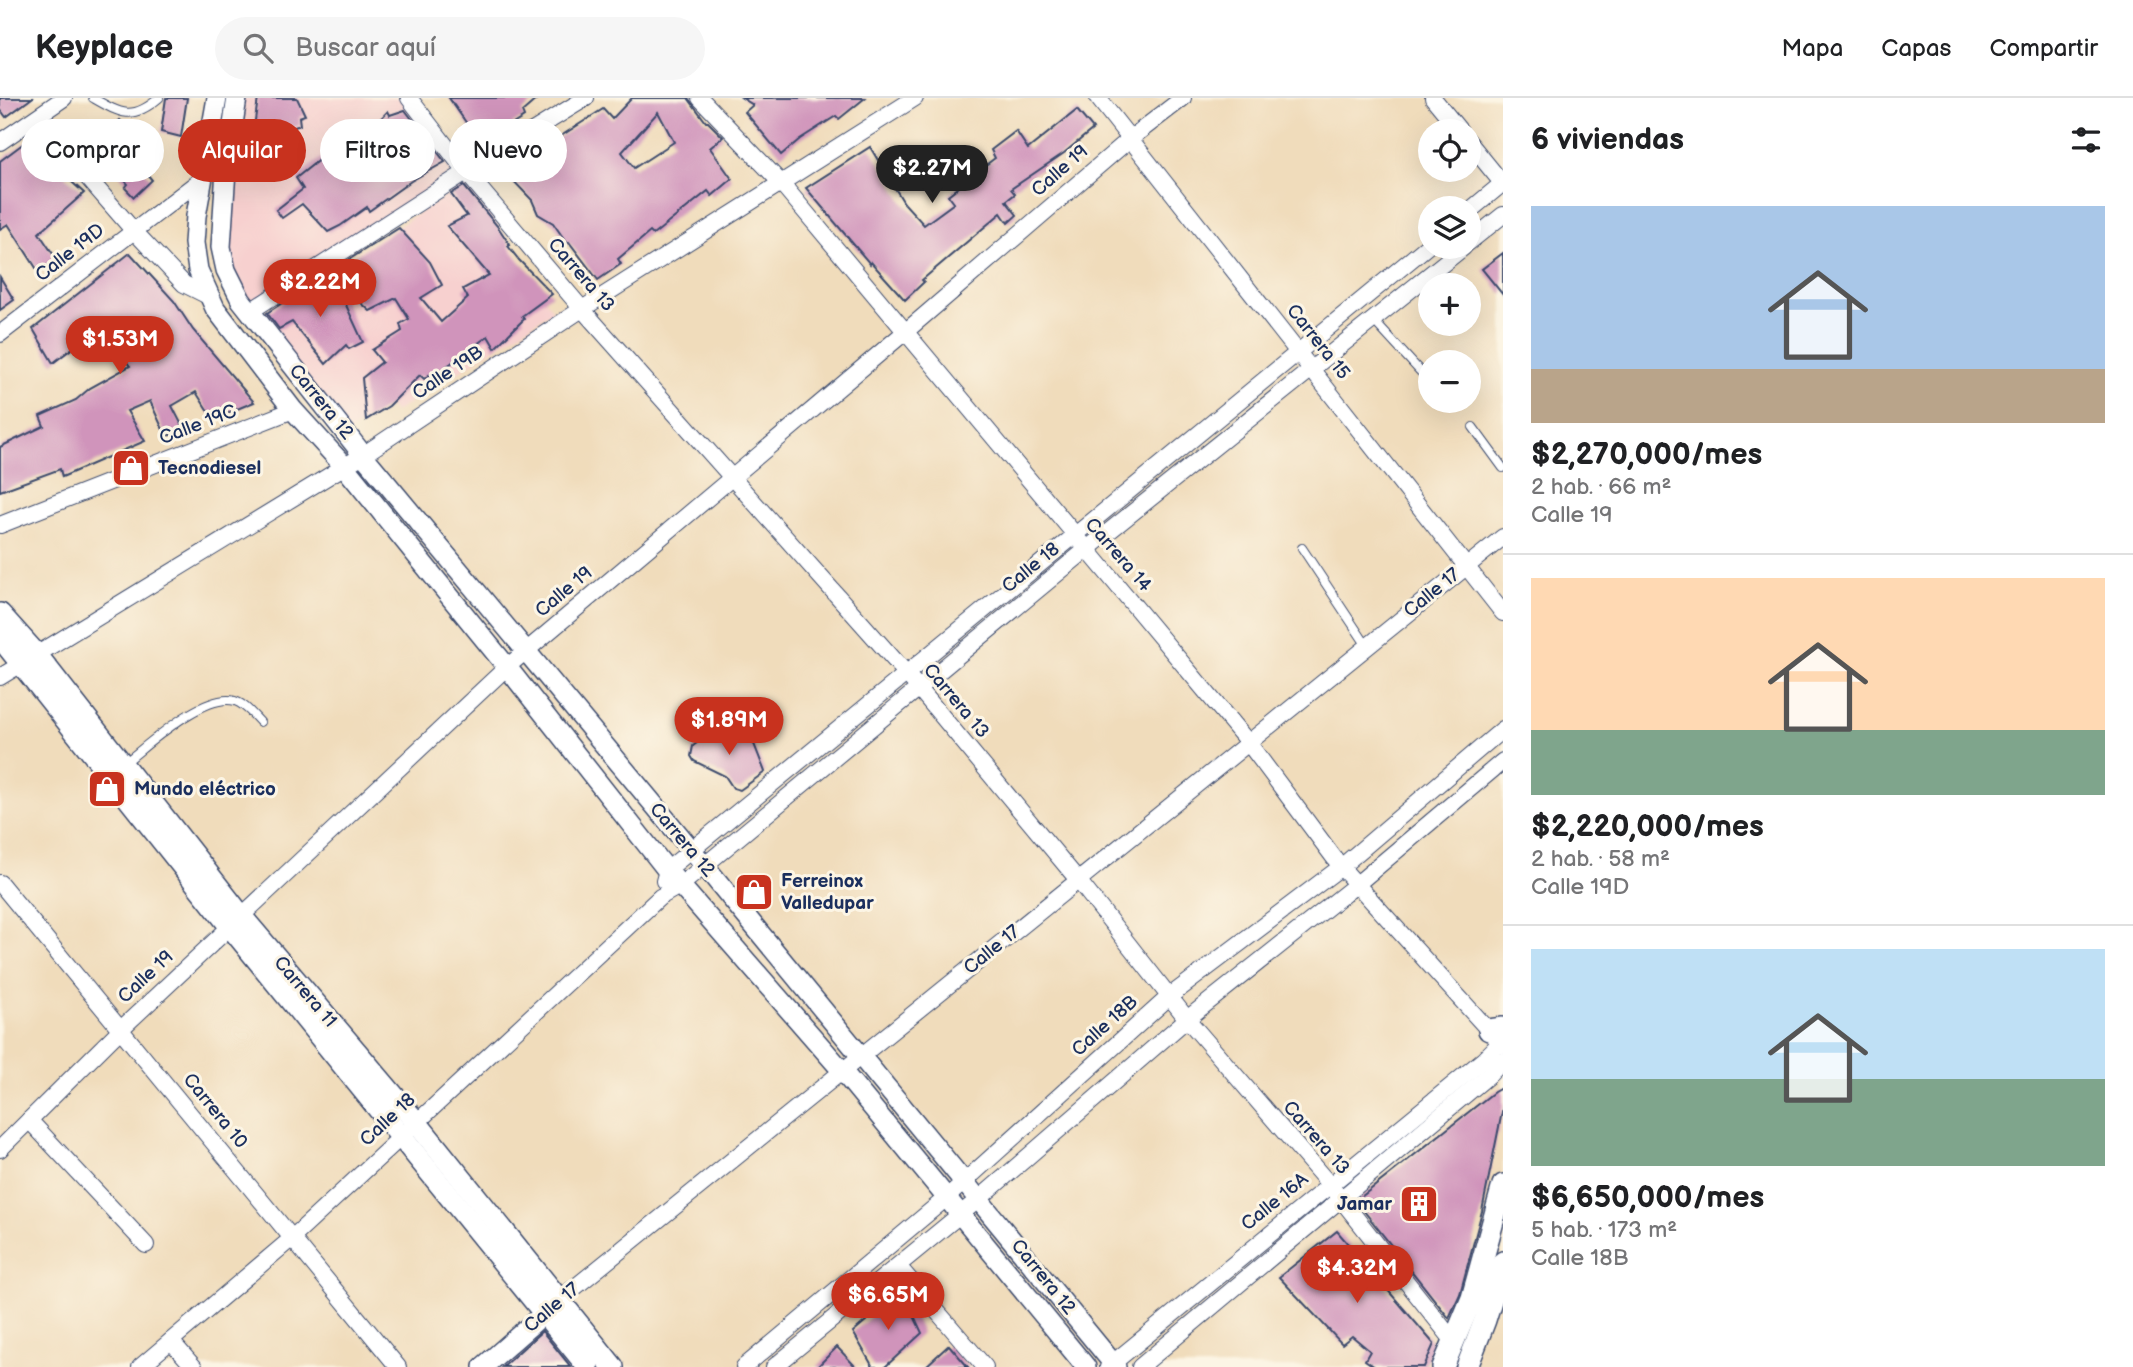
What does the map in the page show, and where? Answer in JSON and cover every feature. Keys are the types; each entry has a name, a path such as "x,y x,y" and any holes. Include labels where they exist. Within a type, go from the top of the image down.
{"main road":[{"name":"Carrera 11","path":"0,614 29,659 236,921 409,1129 552,1307 613,1367"},
{"name":"Carrera 11","path":"0,637 29,659"},
{"path":"1443,1367 1472,1298 1502,1198"},
{"path":"1467,1367 1503,1262"},
{"name":"Carrera 11","path":"552,1307 588,1367"}],"street":[{"path":"0,142 40,109 64,98"},
{"name":"Carrera 12","path":"213,119 217,98"},
{"name":"Carrera 12","path":"237,98 225,181 221,247 230,281 249,312 525,652 979,1199 1112,1366"},
{"name":"Carrera 13","path":"409,98 449,150"},
{"path":"552,119 586,98"},
{"name":"Carrera 14","path":"700,98 782,184 1087,549 1247,741 1341,867 1499,1037"},
{"name":"Calle 19B","path":"0,677 363,455 582,309 915,98"},
{"name":"Carrera 15","path":"1098,98 1503,613"},
{"name":"Calle 19","path":"0,1149 121,1029 507,667 1131,138 1182,98"},
{"path":"1437,99 1451,119"},
{"path":"40,109 133,230 184,284 208,296"},
{"path":"1481,157 1503,184 1481,202"},
{"name":"Calle 19D","path":"0,334 198,182"},
{"name":"Carrera 12","path":"202,182 194,243 198,270 208,296 223,319 293,410 344,466 507,667 667,870 844,1073 1086,1367"},
{"path":"249,312 450,182"},
{"name":"Carrera 13","path":"474,182 582,309 906,673 1078,880 1187,1019 1341,1198 1455,1343"},
{"path":"1481,233 1503,215"},
{"name":"Calle 18","path":"667,870 1418,254"},
{"name":"Calle 18","path":"140,1367 292,1238 660,897 681,885 1087,549 1449,259"},
{"name":"Calle 19C","path":"0,525 293,410"},
{"name":"Calle 17","path":"483,1367 552,1307 844,1073 1247,741 1503,537"},
{"name":"Calle 18B","path":"744,1367 945,1199 1170,996 1341,867 1503,729"},
{"path":"774,1367 979,1199 1187,1019 1357,884 1503,761"},
{"path":"660,897 667,870"},
{"name":"Carrera 10","path":"0,883 398,1367"},
{"name":"Calle 16A","path":"1112,1366 1329,1184 1483,1060 1499,1037"},
{"name":"Calle 16A","path":"1140,1367 1503,1061"},
{"path":"29,1120 146,1245"},
{"path":"898,1266 985,1367"},
{"path":"171,1341 194,1367"}],"lane":[{"path":"93,98 113,110 131,114 142,111 159,98"},
{"path":"1373,320 1418,369"},
{"path":"1473,427 1503,468"},
{"path":"1302,548 1367,646"},
{"path":"116,770 187,716 218,701 232,700 240,703 260,722"}],"shaded area":[{"path":"243,98 411,98 429,119 320,119 320,182 435,182 435,125 449,141 449,182 459,182 245,309 222,248 231,182 306,182 306,119 240,119"},
{"path":"467,182 553,311 394,413 389,406 339,438 260,315"}],"building":[{"path":"0,98 32,98 6,117 0,109"},
{"path":"166,98 187,98 184,119 178,119 178,136 164,133"},
{"path":"258,98 297,98 305,115 299,119 255,119"},
{"path":"449,98 538,98 522,112 524,117 521,119 464,119"},
{"path":"632,98 688,98 706,122 723,137 710,148 732,179 712,196 708,191 653,235 650,232 618,259 621,264 598,280 553,223 538,214 532,200 515,182 567,182 567,132 603,109 612,119","holes":["658,112 674,142 634,168 622,152"]},
{"path":"742,98 865,98 839,119 836,116 781,155 745,112 753,105"},
{"path":"405,110 412,119 380,119 388,111 390,115"},
{"path":"1077,110 1093,129 1064,153 1011,189 1015,194 1006,201 1017,215 1008,223 1001,213 922,280 924,282 905,300 871,262 870,264 806,188 870,147 904,203 924,225 954,203 948,195 962,184 954,173 965,164 974,174 995,158 991,150 1016,131 1028,149"},
{"path":"21,145 21,182 72,182 84,193 39,233 57,260 38,271 8,224 0,229 0,161"},
{"path":"435,149 445,162 435,168"},
{"path":"320,159 320,182 410,182 369,211 367,207 328,232 302,204 282,218 276,210 303,189 299,182 306,182 306,170"},
{"path":"126,182 150,182 134,197 125,188 128,184"},
{"path":"464,186 498,227 519,260 552,294 522,316 524,319 495,348 488,336 431,378 429,375 424,379 420,375 389,406 366,420 362,378 382,362 372,350 402,331 400,324 409,319 396,298 370,311 334,278 350,259 399,228 430,262 442,285 421,298 441,322 468,298 463,289 489,275 447,226 467,216 451,194"},
{"path":"130,253 174,301 193,330 254,402 213,419 196,392 172,406 185,431 166,436 150,401 127,411 145,441 62,477 60,469 0,491 0,447 44,426 40,416 76,400 90,388 130,366 99,328 53,363 33,329"},
{"path":"1503,253 1503,295 1482,269"},
{"path":"0,277 14,300 0,310"},
{"path":"334,279 363,342 349,349 346,345 326,364 292,322 279,329 267,313 313,283 325,289"},
{"path":"725,728 754,744 765,772 740,790 733,788 725,776 694,761 691,756 693,746 707,735"},
{"name":"Jamar","path":"1503,1087 1503,1107 1482,1211 1460,1294 1449,1318 1356,1201"},
{"path":"1337,1231 1434,1344 1424,1367 1375,1367 1365,1360 1370,1351 1352,1336 1342,1344 1279,1277"},
{"path":"902,1290 922,1333 885,1367 873,1367 853,1332"},
{"path":"542,1331 571,1367 502,1367"},
{"path":"949,1345 968,1367 925,1367"},
{"path":"837,1347 856,1367 817,1367"}],"place":[{"name":"Tecnodiesel","path":"131,468"},
{"name":"Mundo eléctrico","path":"107,789"},
{"name":"Ferreinox Valledupar","path":"754,892"},
{"name":"Jamar","path":"1419,1204"}]}
